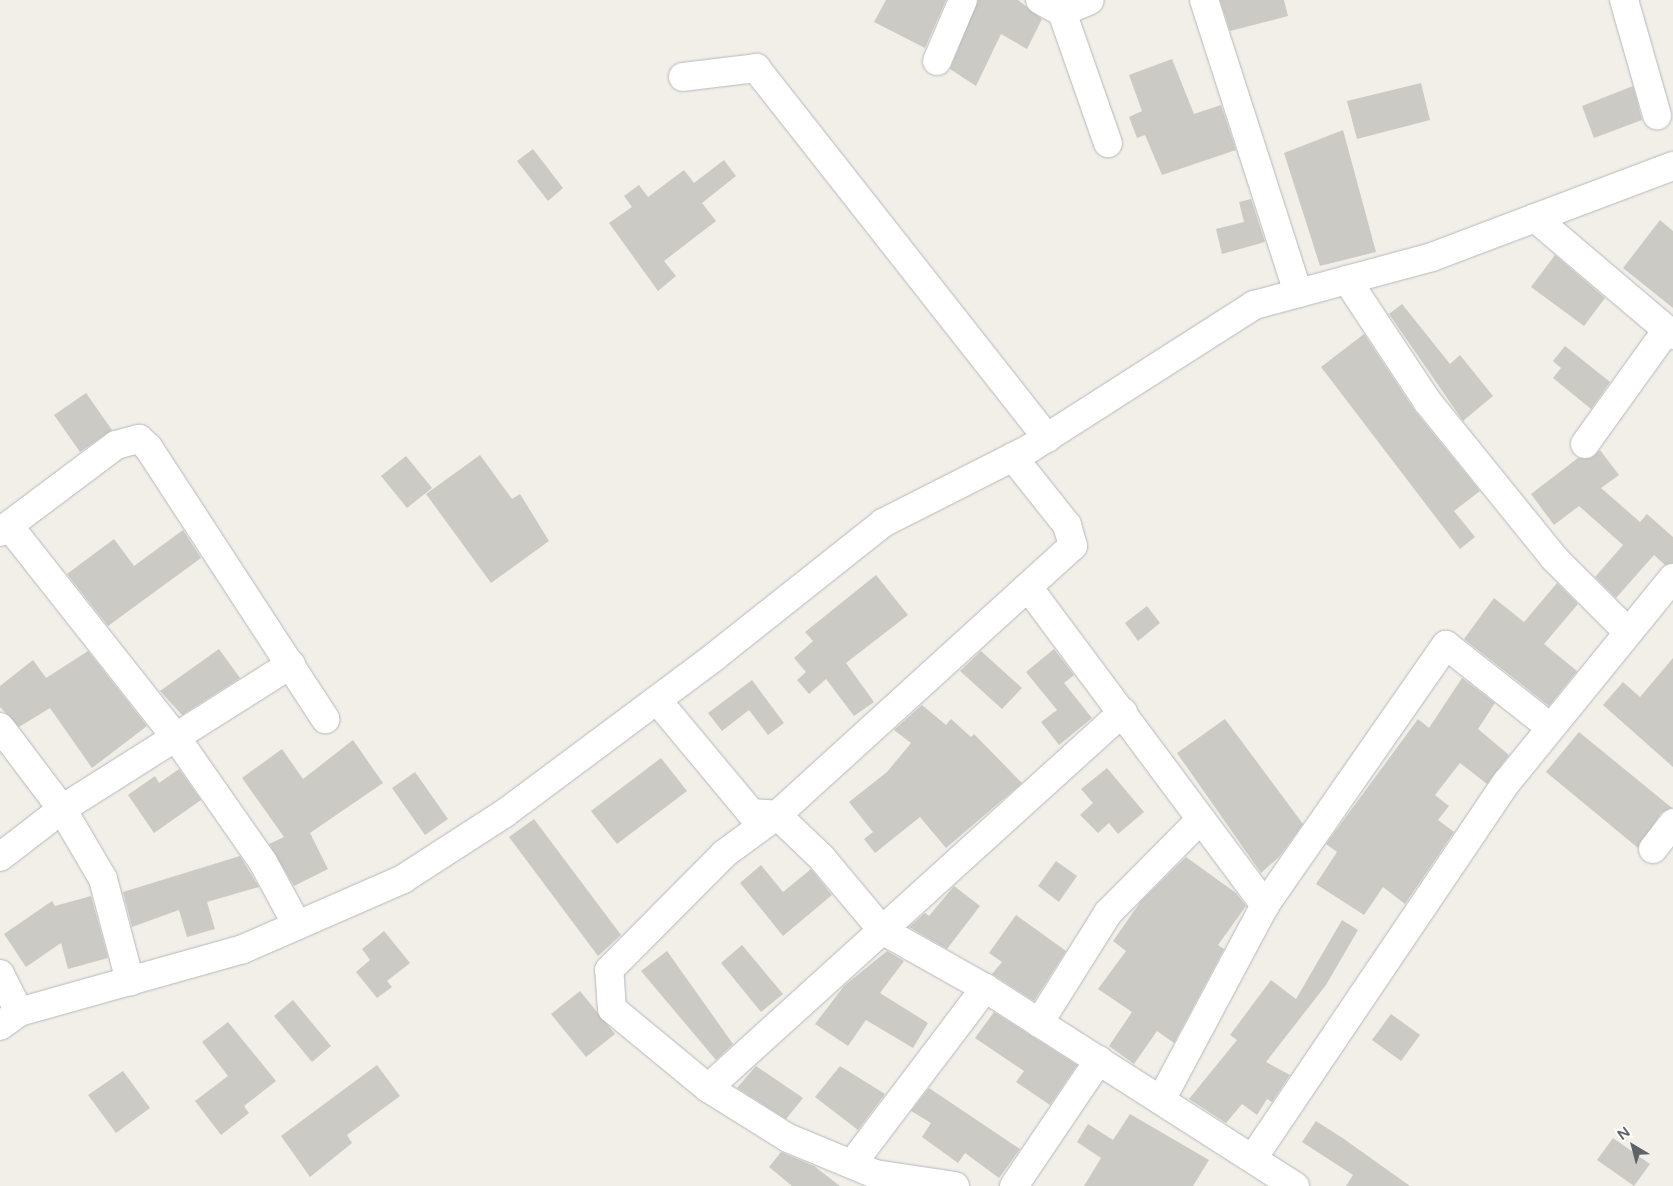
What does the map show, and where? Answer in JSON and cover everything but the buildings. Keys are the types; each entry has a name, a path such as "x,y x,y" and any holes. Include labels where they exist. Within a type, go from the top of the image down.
{"street":[{"path":"937,61 963,0"},
{"path":"1090,0 1051,6 1108,143"},
{"path":"1204,0 1298,293"},
{"path":"1624,0 1657,115"},
{"path":"683,77 756,68 1047,438"},
{"path":"0,974 9,1019 130,981 243,949 403,879 505,813 657,700 883,522 1047,438 1254,305 1432,257 1673,166"},
{"path":"1535,218 1670,333 1585,444"},
{"path":"1346,280 1427,401 1554,558 1627,631"},
{"path":"297,925 263,862 175,736 4,529 116,445 139,439 291,664 325,719"},
{"path":"955,1186 875,1174 788,1138 708,1088 612,1009 609,970 724,854 777,815 1074,546 1067,525 1013,457"},
{"path":"1258,1170 1383,960 1507,782 1627,631 1672,580"},
{"path":"1028,587 1265,905"},
{"path":"1161,1100 1265,905 1446,645 1550,727"},
{"path":"0,857 62,809 291,664"},
{"path":"657,700 751,813 777,815 821,857 882,930 984,988 1161,1100 1258,1170 1295,1186"},
{"path":"708,1088 1123,712"},
{"path":"0,727 62,809 103,879 130,981"},
{"path":"1039,1023 1108,913 1201,819"},
{"path":"1653,849 1673,823"},
{"path":"852,1164 984,988"},
{"path":"1021,1184 1098,1060"}]}
